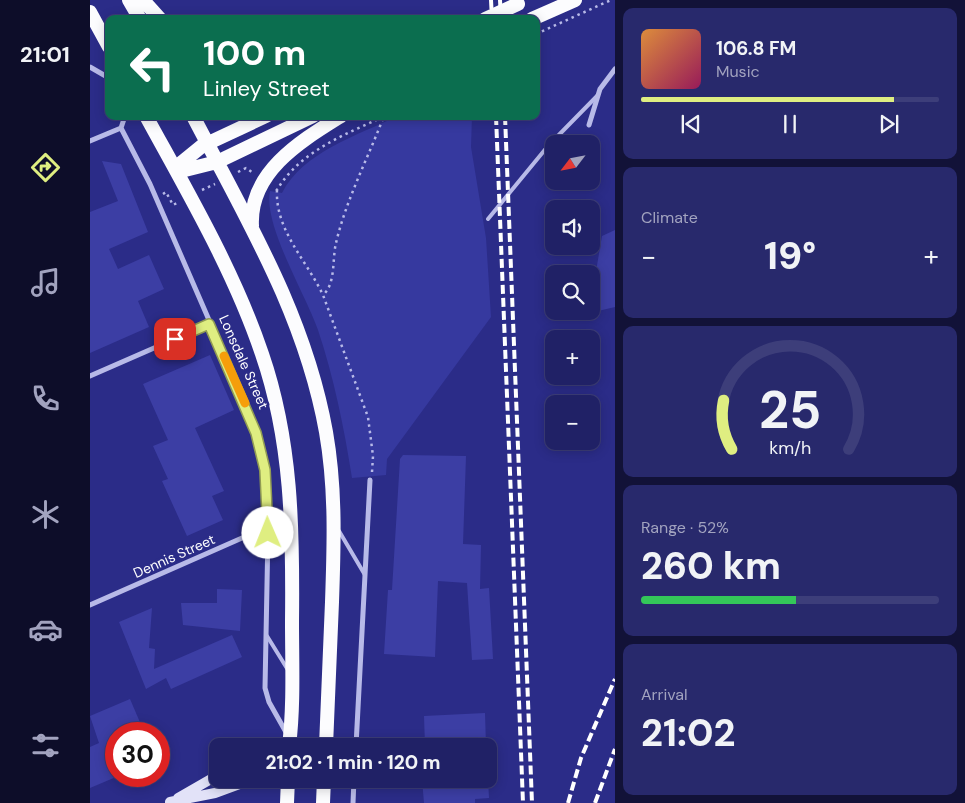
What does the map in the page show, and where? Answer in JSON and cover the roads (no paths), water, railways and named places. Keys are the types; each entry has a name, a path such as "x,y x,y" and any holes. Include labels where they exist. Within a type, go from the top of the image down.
{"highway":[{"path":"130,0 138,15"},
{"path":"143,0 156,15"},
{"path":"540,15 575,0"},
{"path":"494,15 522,2"},
{"path":"90,12 105,40"},
{"name":"Lonsdale Street","path":"148,120 176,170 248,317 262,355 280,420 290,483 292,521 293,738"},
{"path":"195,120 291,309 311,371 326,432 335,525 325,738"},
{"path":"176,170 190,154 207,143 257,120"},
{"path":"176,170 217,162 305,120"},
{"path":"252,229 252,210 256,196 274,168 302,141 335,120"},
{"path":"287,803 288,788"},
{"path":"324,788 324,803"}],"main road":[{"path":"170,803 209,780"},
{"path":"170,803 229,788"}],"street":[{"path":"90,67 105,76"},
{"path":"589,125 598,95 615,69"},
{"path":"90,141 121,128 123,120"},
{"name":"Lonsdale Street","path":"121,128 150,184 256,433 265,470 268,533 265,693 290,738"},
{"path":"90,376 209,324"},
{"path":"356,738 370,480"},
{"name":"Dennis Street","path":"90,606 242,538 268,533"},
{"path":"353,803 354,788"}],"lane":[{"path":"488,219 548,146 598,95"},
{"path":"335,525 365,575"},
{"path":"267,636 292,676"}],"railway":[{"path":"491,0 492,15"},
{"path":"500,0 501,15"},
{"path":"496,120 523,803"},
{"path":"505,120 532,803"},
{"path":"568,803 581,758 615,679"},
{"path":"595,803 615,749"}]}
